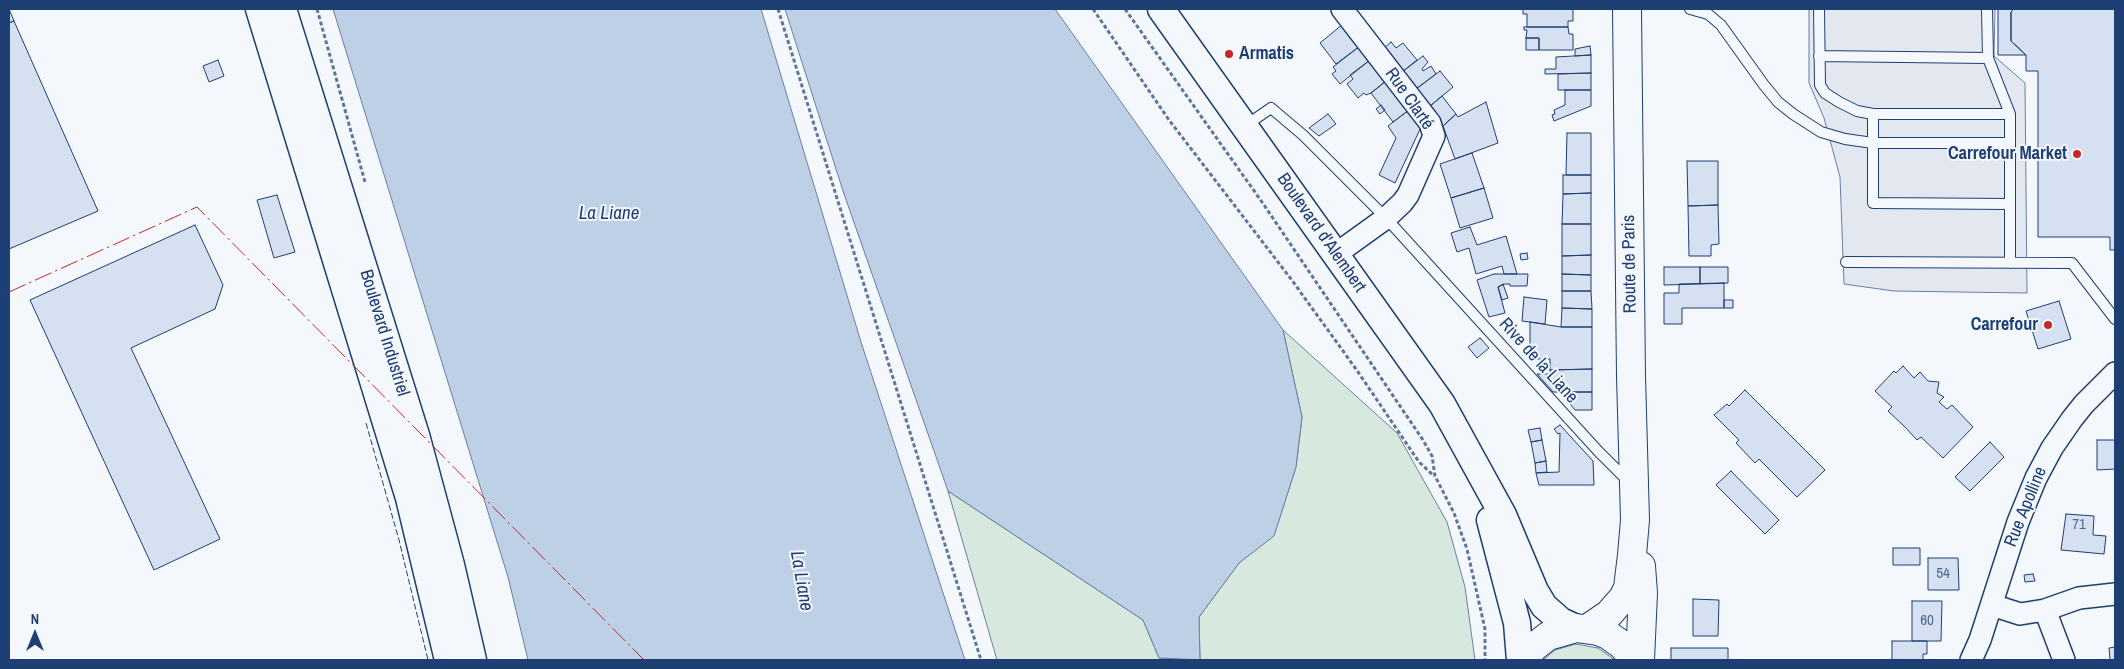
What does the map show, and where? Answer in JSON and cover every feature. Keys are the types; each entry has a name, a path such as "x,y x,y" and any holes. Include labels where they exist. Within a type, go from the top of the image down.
{"main road":[{"name":"Route de Paris","path":"1627,9 1634,486 1635,520 1642,593 1640,660"},
{"name":"Route de Paris","path":"1521,660 1548,636 1581,628 1609,614 1619,604 1626,594 1630,579 1635,520"},
{"path":"1581,628 1603,633 1613,638 1635,660"}],"street":[{"name":"Boulevard Industriel","path":"259,9 409,498 448,660"},
{"name":"Boulevard Industriel","path":"283,9 416,435 451,565 473,660"},
{"name":"Boulevard d'Alembert","path":"1161,9 1442,404 1503,515 1538,598 1554,616 1581,628"},
{"name":"Rue Clarté","path":"1336,254 1386,218 1408,195 1433,141 1434,132 1430,123 1342,9"},
{"name":"Rue Apolline","path":"1971,660 1992,605 2024,504 2043,463 2062,433 2084,404 2115,374"},
{"name":"Boulevard d'Alembert","path":"1474,462 1513,609 1521,660"},
{"path":"1992,605 2020,614 2045,610 2080,598 2115,594"},
{"path":"2045,610 2064,660"}],"lane":[{"path":"1690,9 1708,14 1721,25 1778,102 1810,126 1834,136 1873,143 2010,143"},
{"path":"1819,9 1820,85 1825,93 1857,110 1873,114 2010,114"},
{"path":"1987,9 1988,58 2010,114 2010,263"},
{"path":"1819,56 1988,58"},
{"name":"Rive de la Liane","path":"1245,126 1271,108 1303,135 1386,218 1598,451 1634,486"},
{"path":"1873,114 1873,203 2010,204"},
{"path":"1846,262 2072,263 2115,319"}],"path":[{"path":"778,9 981,660"},
{"path":"1093,9 1169,120 1291,279 1420,462 1435,476"},
{"path":"1125,9 1262,202 1332,308 1406,413 1432,456 1435,476 1454,513 1464,540 1482,618 1486,642 1485,660"}],"shaded area":[{"path":"1809,9 1995,9 1994,56 2025,83 2027,293 1894,291 1844,284 1840,177 1824,118 1809,83"},
{"path":"1283,330 1397,433 1447,522 1465,587 1475,660 1200,660 1199,617 1239,563 1274,535 1296,467 1302,417"},
{"path":"948,491 1143,620 1159,658 1192,660 997,660"},
{"path":"1576,644 1598,648 1615,660 1543,660 1555,650"}],"water":[{"name":"La Liane","path":"333,9 761,9 861,342 965,660 528,660 508,577"},
{"path":"785,9 1055,9 1283,330 1302,417 1296,467 1274,536 1239,563 1199,617 1200,660 1159,658 1143,620 948,491 843,191"}],"building":[{"path":"9,9 14,21 9,23"},
{"path":"1523,9 1573,9 1573,21 1568,21 1568,27 1527,27 1527,14 1523,14"},
{"path":"1998,9 2014,9 2011,12 2011,41 2026,55 1998,55"},
{"name":"Carrefour Market","path":"2014,9 2115,9 2115,250 2110,250 2110,237 2038,237 2038,71 2026,71 2026,55 2011,41 2011,12"},
{"path":"14,21 98,211 9,249 9,23"},
{"path":"1343,24 1360,46 1336,64 1320,43"},
{"path":"1524,27 1568,27 1569,34 1573,34 1573,50 1539,50 1539,38 1526,38 1527,30 1524,30"},
{"path":"1526,38 1539,38 1539,50 1526,50"},
{"path":"1391,42 1396,48 1403,43 1417,60 1402,72 1384,48"},
{"path":"1360,46 1370,60 1340,84 1332,74 1336,71 1333,67"},
{"path":"1590,46 1591,55 1575,56 1575,49"},
{"path":"1591,55 1591,73 1545,74 1545,69 1556,69 1556,57"},
{"path":"1423,56 1428,62 1422,69 1423,71 1431,66 1436,74 1416,89 1402,72"},
{"path":"218,60 224,76 209,82 203,66"},
{"path":"1370,60 1386,81 1371,93 1366,95 1364,93 1358,98 1347,84 1353,79 1350,75"},
{"path":"1440,71 1453,87 1429,107 1416,89"},
{"path":"1591,73 1591,90 1558,90 1558,74"},
{"path":"1386,81 1409,110 1393,122 1371,93"},
{"path":"1565,90 1591,90 1591,106 1554,121 1552,115 1555,114 1554,110 1565,105"},
{"path":"1442,96 1456,114 1443,126 1429,107"},
{"path":"1486,102 1498,143 1455,159 1443,126 1456,114 1458,117"},
{"path":"1381,105 1385,110 1380,114 1376,109"},
{"path":"1409,110 1421,127 1395,183 1379,175 1396,138 1388,126"},
{"path":"1328,114 1336,124 1319,136 1309,128"},
{"path":"1567,133 1591,133 1591,175 1566,175"},
{"path":"1472,153 1484,188 1451,198 1440,164"},
{"path":"1687,161 1718,161 1718,205 1688,206"},
{"path":"1563,175 1591,175 1591,193 1563,194"},
{"path":"1484,188 1493,218 1460,228 1451,198"},
{"path":"1591,193 1591,224 1562,224 1563,194"},
{"path":"277,195 295,252 274,258 257,200"},
{"path":"1718,205 1719,244 1711,245 1711,256 1689,256 1688,206"},
{"path":"1562,224 1591,224 1591,255 1562,256"},
{"path":"195,225 223,285 215,309 131,348 220,539 154,570 30,300"},
{"path":"1470,227 1477,245 1506,236 1517,274 1504,274 1502,266 1476,274 1469,248 1457,252 1451,233"},
{"path":"1527,253 1528,259 1521,260 1520,254"},
{"path":"1591,255 1591,275 1562,274 1562,256"},
{"path":"1664,267 1700,267 1700,284 1664,285"},
{"path":"1700,267 1728,267 1728,283 1700,284"},
{"path":"1494,274 1528,274 1527,286 1510,286 1510,284 1505,284 1498,287 1505,313 1489,317 1477,280"},
{"path":"1562,274 1591,275 1591,291 1562,291"},
{"path":"1724,283 1724,308 1682,308 1682,324 1664,324 1664,293 1679,293 1679,284"},
{"path":"1503,284 1508,298 1502,300 1498,287"},
{"path":"1562,291 1591,291 1592,309 1562,308"},
{"path":"1524,297 1547,300 1545,324 1522,321"},
{"path":"1724,300 1733,300 1733,308 1724,308"},
{"name":"Carrefour","path":"2059,301 2071,339 2038,349 2026,311"},
{"path":"1562,308 1592,309 1592,327 1561,327"},
{"path":"1530,322 1561,327 1592,327 1592,369 1550,370 1550,359 1530,359"},
{"path":"1480,338 1489,348 1477,358 1468,347"},
{"path":"1903,366 1914,378 1920,372 1928,381 1939,382 1937,393 1944,397 1939,402 1947,409 1952,405 1973,427 1943,458 1921,437 1917,440 1888,411 1892,407 1875,391 1894,371 1896,373"},
{"path":"1592,369 1592,392 1553,392 1537,374 1550,374 1550,370"},
{"path":"1745,390 1825,470 1797,497 1759,459 1755,463 1736,443 1739,440 1714,415 1727,404 1729,406"},
{"path":"1560,392 1592,392 1592,410 1575,410"},
{"path":"1560,425 1593,461 1594,485 1539,485 1536,473 1559,472 1560,433 1558,434 1554,429"},
{"path":"1540,428 1542,440 1531,442 1528,430"},
{"path":"1542,440 1546,461 1535,463 1531,442"},
{"path":"2097,440 2115,440 2115,469 2097,470"},
{"path":"1990,442 2004,457 1970,491 1955,477"},
{"path":"1546,461 1547,472 1536,473 1535,463"},
{"path":"1731,471 1779,520 1765,534 1716,485"},
{"path":"2066,514 2094,516 2093,535 2106,536 2104,554 2061,550"},
{"path":"1893,548 1920,548 1920,565 1893,565"},
{"path":"1928,558 1958,558 1959,590 1928,590"},
{"path":"2033,574 2035,581 2025,582 2024,575"},
{"path":"1693,599 1719,600 1718,636 1693,636"},
{"path":"1912,601 1942,601 1941,641 1912,641"},
{"path":"1892,641 1927,641 1927,654 1923,654 1923,660 1892,660"},
{"path":"2115,647 2115,660 2110,660 2109,648"},
{"path":"1671,648 1728,648 1728,660 1671,660"}],"fence":[{"path":"366,423 399,540 428,660"}],"power":[{"path":"9,292 197,207 644,660"}],"place":[{"name":"Armatis","path":"1229,54"},
{"name":"Carrefour Market","path":"2077,154"},
{"name":"Carrefour","path":"2048,325"}]}
